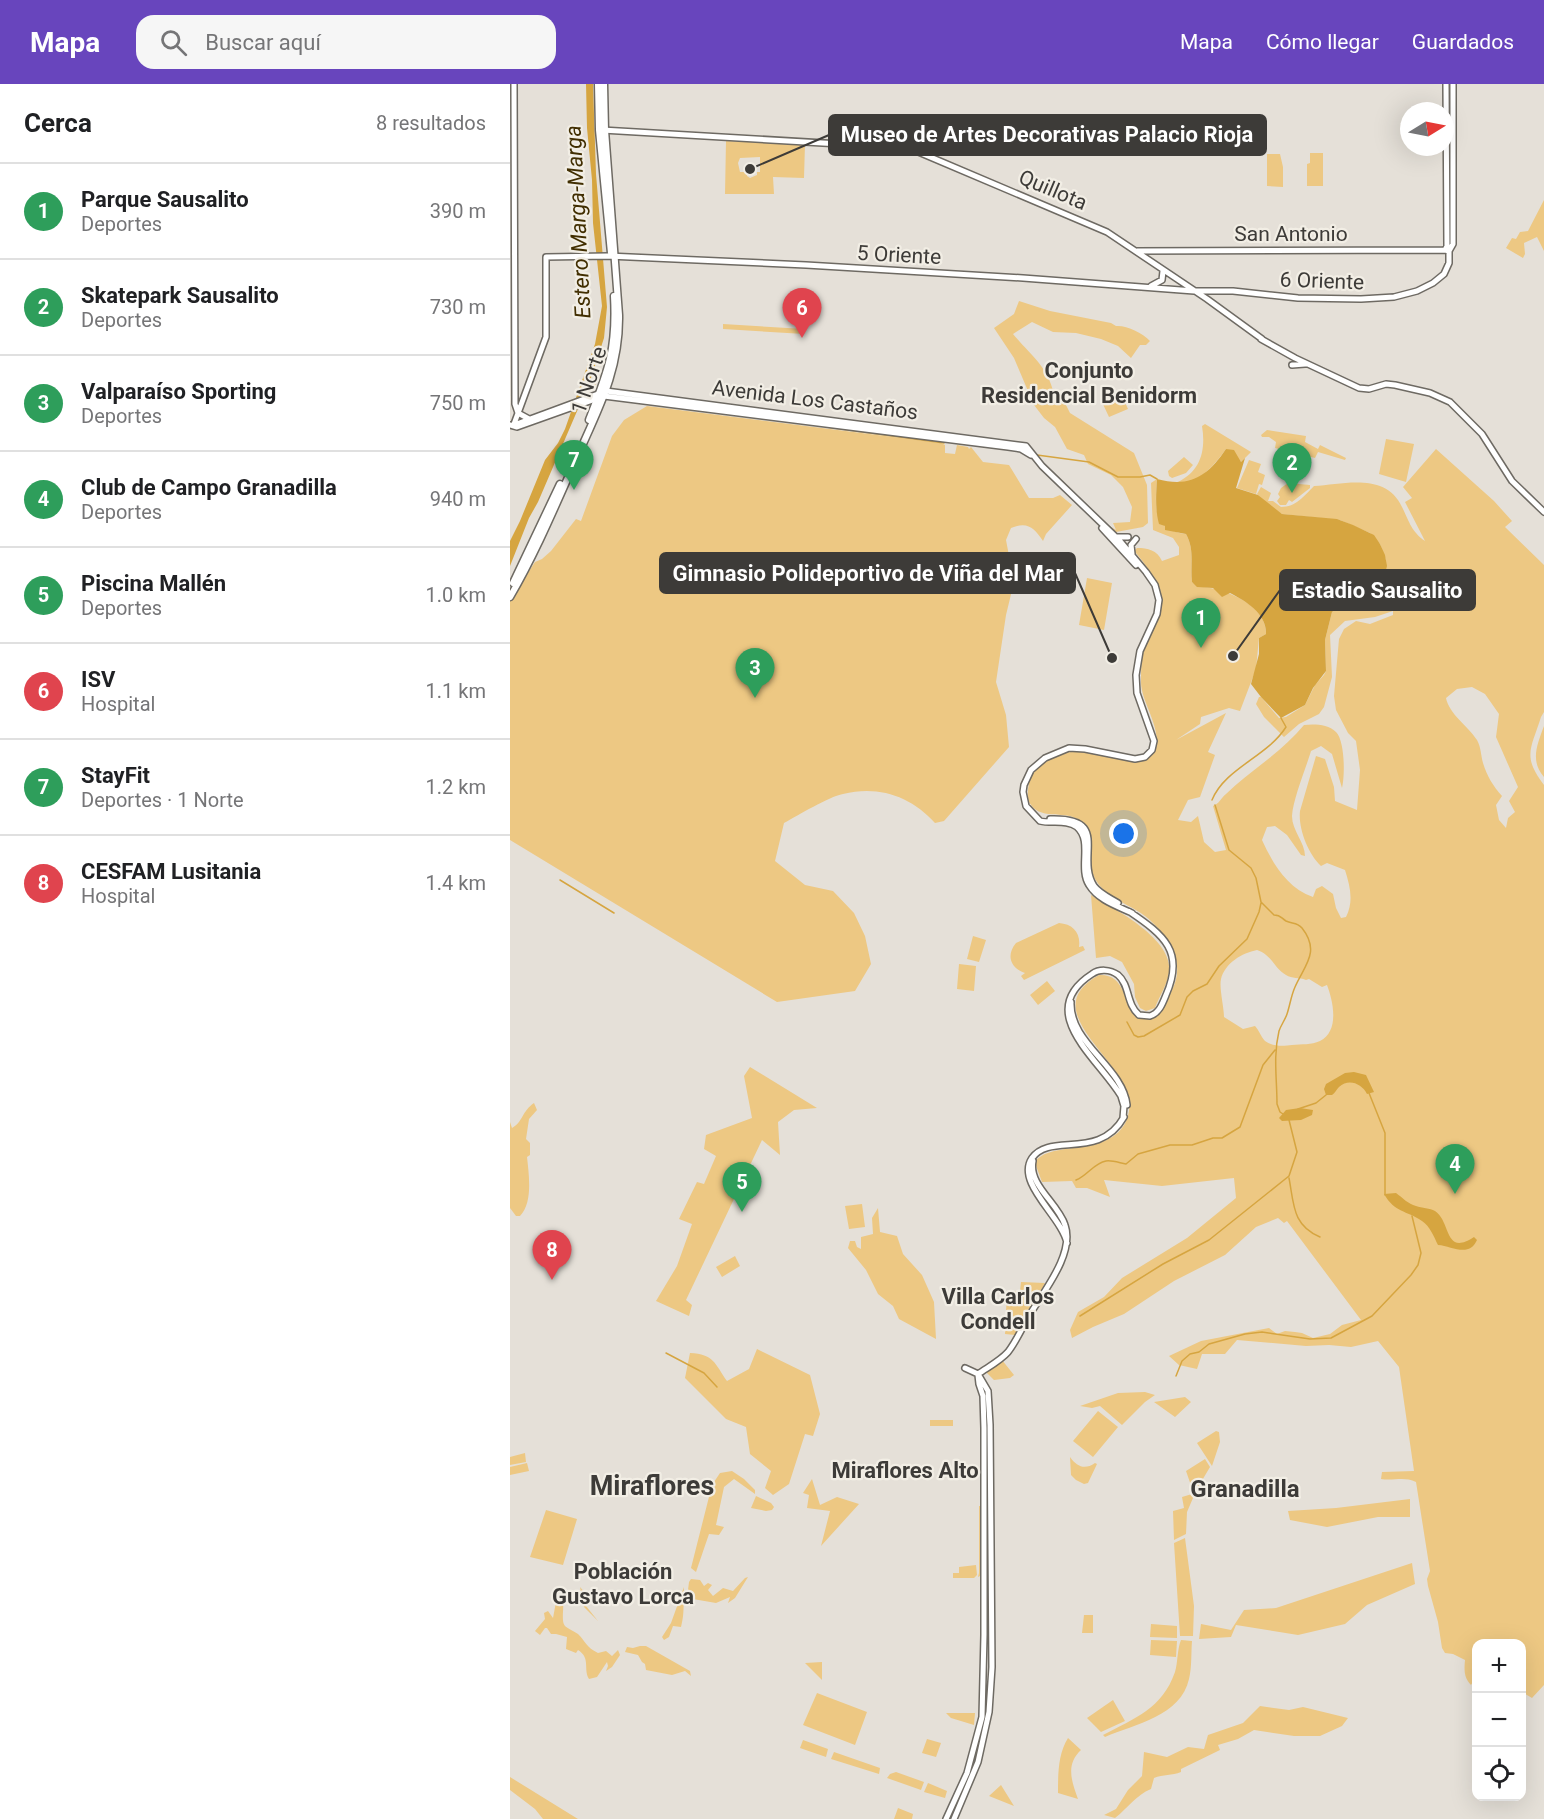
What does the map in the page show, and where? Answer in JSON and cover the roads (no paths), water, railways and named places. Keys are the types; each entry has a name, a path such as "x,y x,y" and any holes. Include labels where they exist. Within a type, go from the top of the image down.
{"main road":[{"path":"514,84 515,404 520,415 529,419"},
{"name":"1 Norte","path":"510,597 540,542 611,361 615,336 613,256 598,84"},
{"name":"1 Norte","path":"602,130 604,84"},
{"path":"1446,84 1447,250"},
{"path":"1447,250 1453,244 1453,84"},
{"name":"Quillota","path":"602,130 909,148 1084,220 1107,232 1208,299 1262,339 1306,364 1364,389 1386,384 1395,385 1430,393 1450,402 1482,434 1512,481 1544,512"},
{"name":"San Antonio","path":"1136,251 1447,250"},
{"name":"6 Oriente","path":"1194,291 1233,291 1298,298 1385,299 1417,291 1433,283 1444,274 1449,263 1447,250"},
{"name":"5 Oriente","path":"520,415 546,337 549,256 613,256 806,265 1194,291"},
{"path":"1147,287 1160,282 1163,278 1163,271"},
{"path":"1292,365 1306,364"},
{"path":"515,425 599,395"},
{"path":"515,425 599,395"},
{"name":"1 Norte","path":"510,589 533,545 599,395"},
{"name":"Avenida Los Castaños","path":"599,395 1023,447 1074,498"},
{"path":"515,425 520,415"},
{"path":"978,1374 1009,1350 1056,1271 1066,1244 1066,1228 1062,1218 1034,1175 1032,1164 1034,1156 1047,1149 1077,1146 1101,1140 1124,1118 1127,1105 1124,1092 1076,1025 1071,1009 1072,994 1090,974 1106,970 1115,973 1122,980 1131,1004 1139,1015 1150,1017 1160,1009 1174,975 1172,956 1158,932 1132,913 1100,898 1089,886 1085,876 1084,843 1078,829 1068,823 1046,823 1036,817 1024,803 1023,788 1031,770 1044,758 1069,748 1136,759 1152,750 1155,741 1137,693 1136,683 1140,651 1159,608 1158,593 1132,554 1074,498"},
{"path":"1074,498 1120,544 1150,579"},
{"path":"1116,537 1128,537"},
{"path":"1132,554 1131,545 1136,539"},
{"path":"954,1819 980,1755 987,1723 991,1687 988,1391 978,1374 965,1368"},
{"path":"946,1819 969,1768 982,1717 984,1438 983,1396 978,1374"}],"waterway":[{"path":"588,380 595,385"},
{"path":"826,427 944,443"},
{"path":"1037,455 1089,462 1118,477 1150,475 1157,479"},
{"path":"1212,800 1226,779 1278,737 1286,727 1281,718"},
{"path":"1215,805 1229,850 1251,868 1256,878 1261,902 1274,915 1300,926 1310,944 1309,959 1294,990 1277,1040 1277,1104 1283,1114"},
{"path":"560,880 614,913"},
{"path":"1127,1022 1134,1035 1138,1037 1144,1036 1180,1015 1187,997 1207,984 1219,966 1247,939 1261,903"},
{"path":"1076,1180 1102,1162 1126,1164 1138,1154 1170,1145 1192,1145 1213,1138 1222,1138 1240,1127 1263,1065 1275,1050"},
{"path":"1369,1093 1385,1133 1385,1195"},
{"path":"1298,1109 1316,1103 1326,1095"},
{"path":"1080,1316 1163,1264 1209,1240 1289,1176 1297,1152 1289,1120"},
{"path":"1289,1178 1299,1220 1320,1237"},
{"path":"1176,1376 1182,1361 1209,1344 1245,1334 1262,1332 1310,1339 1331,1338 1372,1316 1418,1265 1421,1253 1412,1216"},
{"path":"666,1353 704,1373 717,1387"}],"place":[{"name":"Museo de Artes Decorativas Palacio Rioja","path":"750,169"},
{"name":"ISV","path":"802,338"},
{"name":"StayFit","path":"574,490"},
{"name":"Skatepark Sausalito","path":"1292,493"},
{"name":"Parque Sausalito","path":"1201,648"},
{"name":"Estadio Sausalito","path":"1233,656"},
{"name":"Gimnasio Polideportivo de Viña del Mar","path":"1112,658"},
{"name":"Valparaíso Sporting","path":"755,698"},
{"name":"Club de Campo Granadilla","path":"1455,1194"},
{"name":"Piscina Mallén","path":"742,1212"},
{"name":"CESFAM Lusitania","path":"552,1280"}],"district":[{"name":"Conjunto Residencial Benidorm","path":"1089,382"},
{"name":"Villa Carlos Condell","path":"998,1308"},
{"name":"Miraflores Alto","path":"905,1470"},
{"name":"Miraflores","path":"652,1486"},
{"name":"Granadilla","path":"1245,1489"},
{"name":"Población Gustavo Lorca","path":"623,1584"}],"water label":[{"name":"Estero Marga-Marga","path":"578,222"}]}
